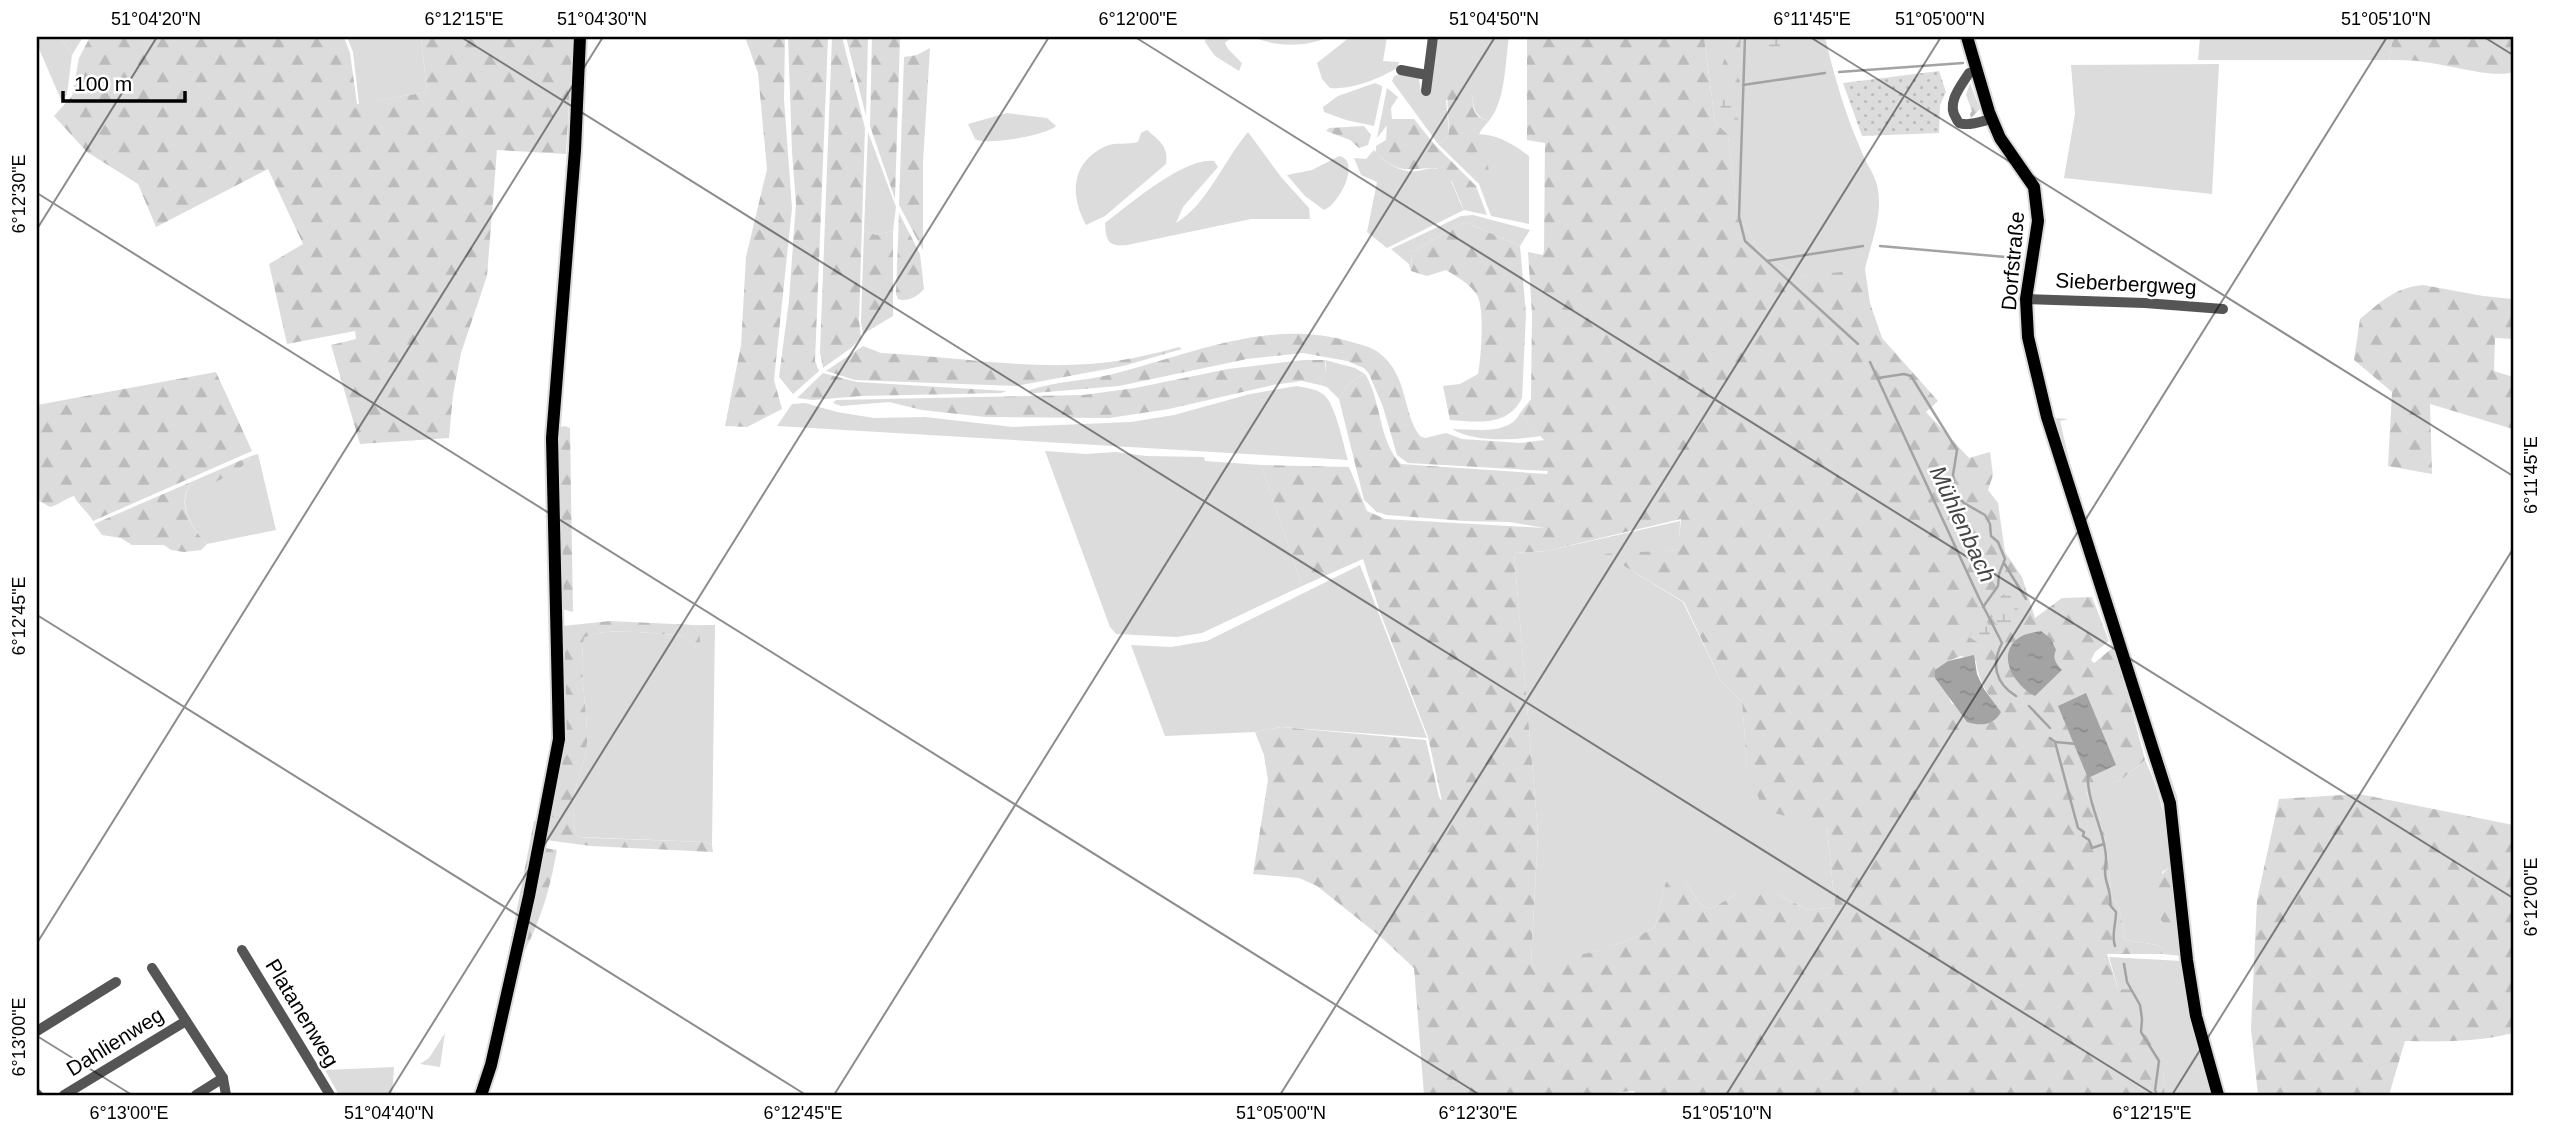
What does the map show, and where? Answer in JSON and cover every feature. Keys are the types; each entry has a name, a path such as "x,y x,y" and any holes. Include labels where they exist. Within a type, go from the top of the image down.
{"main road":[{"path":"481,1095 491,1065 529,896 559,739 552,438 575,150 580,37"},
{"name":"Dorfstraße","path":"1967,37 1991,119 2000,138 2034,187 2038,221 2026,299 2028,337 2047,417 2170,803 2196,1016 2218,1095"}],"street":[{"path":"1426,91 1433,37"},
{"path":"1401,70 1427,75"},
{"path":"1977,71 1969,73 1959,89 1952,107 1953,115 1958,122 1964,124 1991,119"},
{"name":"Sieberbergweg","path":"2026,299 2223,309"},
{"name":"Platanenweg","path":"242,950 330,1095"},
{"path":"152,968 223,1079 226,1095"},
{"path":"37,1031 116,982"},
{"name":"Dahlienweg","path":"64,1095 186,1021"},
{"path":"196,1095 223,1079"}],"green space":[{"path":"37,37 60,37 72,55 67,94 62,102 37,44"},
{"path":"60,37 83,37 72,55"},
{"path":"90,37 344,37 350,53 357,104 427,92 421,37 573,37 566,154 497,150 487,276 461,353 449,438 360,444 331,345 356,339 355,331 287,344 269,264 303,244 268,169 156,227 138,184 87,152 54,116 72,96 79,58"},
{"path":"347,37 421,37 427,92 359,104 353,52"},
{"path":"745,37 785,37 784,99 792,208 774,380 782,409 747,427 725,426 741,345 746,257 767,169 758,73"},
{"path":"788,37 828,37 815,361 819,371 793,394 779,377 789,300 796,203"},
{"path":"832,37 842,37 865,128 859,320 861,338 823,368 820,352"},
{"path":"846,37 868,37 866,116"},
{"path":"872,37 900,37 895,199 870,126"},
{"path":"1206,37 1236,37 1225,43 1242,63 1239,71 1215,56 1205,42"},
{"path":"1248,37 1329,37 1292,45"},
{"path":"1350,37 1387,37 1383,61 1399,62 1397,68 1365,83 1330,88 1322,79 1317,63"},
{"path":"1438,37 1509,37 1502,92 1495,112 1489,121 1480,117 1473,104 1472,95 1446,100 1449,133 1438,144 1392,81 1394,76 1401,74 1419,78 1421,93 1429,93"},
{"path":"1527,37 1704,37 1715,122 1728,135 1738,215 1760,252 1799,277 1865,269 1870,303 1882,338 1938,401 1926,412 1969,458 1990,452 1993,475 1988,490 1998,503 2005,552 2022,577 2035,618 2062,598 2092,597 2109,641 2095,652 2091,660 2094,663 2115,646 2145,760 2121,780 2086,792 2105,835 2112,898 2119,906 2125,940 2158,945 2162,949 2162,954 2107,954 2118,989 2135,990 2163,1071 2165,1095 1636,1095 1634,1091 1590,1095 1424,1095 1414,968 1382,938 1317,886 1299,878 1253,874 1268,780 1264,755 1255,732 1281,727 1426,740 1442,801 1428,737 1380,612 1363,559 1302,586 1261,465 1349,467 1367,511 1385,519 1545,528 1509,522 1464,521 1377,512 1364,500 1339,399 1349,384 1365,374 1375,396 1388,444 1401,464 1547,474 1548,471 1408,463 1397,455 1383,407 1364,368 1347,361 1303,353 1247,359 1119,386 1029,392 1050,385 1113,374 1200,349 1259,336 1318,335 1368,347 1388,361 1400,383 1414,427 1420,436 1425,438 1446,433 1462,439 1520,443 1544,440 1520,413 1531,399 1532,313 1528,252 1543,255 1544,250 1545,143 1527,140","holes":["1681,519 1678,550 1604,554 1684,602 1721,681 1742,702 1747,767 1763,810 1827,827 1835,907 1808,910 1775,893 1754,889 1738,893 1711,909 1701,906 1685,880 1676,872 1665,884 1655,927 1610,947 1531,963 1538,833 1514,553 1546,551","2041,631 2055,662 2062,670 2042,689 2020,637","1961,656 1976,661 1982,682 2001,712 1952,704 1936,670"]},
{"path":"1704,37 1825,37 1845,108 1874,176 1879,196 1876,228 1865,269 1846,274 1799,277 1760,252 1738,215 1728,136 1715,122"},
{"path":"1726,37 1741,37 1739,60 1732,69 1740,81 1737,89 1732,90 1722,71 1729,50 1724,44"},
{"path":"1772,37 1778,39 1778,51 1772,53 1766,51 1764,45 1766,39"},
{"path":"2200,37 2393,37 2389,60 2198,60"},
{"path":"2393,37 2513,37 2513,72 2494,74 2420,61 2389,60"},
{"path":"930,48 923,162 923,250 899,205 904,57 917,55"},
{"path":"2219,64 2212,194 2064,178 2075,114 2071,65"},
{"path":"1939,71 1946,92 1940,105 1939,133 1862,136 1843,83"},
{"path":"1375,83 1382,86 1382,89 1374,126 1324,112 1323,107 1338,96"},
{"path":"1970,83 1980,109 1971,118 1972,111 1966,95"},
{"path":"1463,86 1470,89 1475,112 1482,119 1489,121 1478,140 1489,171 1479,184 1438,144 1449,133 1447,92 1450,88"},
{"path":"1387,88 1398,97 1391,108 1392,119 1377,138"},
{"path":"1729,96 1739,105 1738,121 1733,124 1721,113 1724,97"},
{"path":"1007,113 1047,118 1056,126 1016,139 975,139 968,124"},
{"path":"1392,119 1414,119 1434,144 1476,186 1487,215 1464,210 1452,182 1436,168 1398,168 1376,153 1376,146 1386,140 1387,122"},
{"path":"1364,126 1371,135 1368,145 1359,148 1350,140 1326,131 1329,128"},
{"path":"1147,130 1164,148 1166,164 1105,216 1086,225 1077,202 1076,191 1076,181 1085,161 1106,146 1138,142 1141,133"},
{"path":"868,132 896,207 893,231 876,235 864,231"},
{"path":"1248,132 1281,177 1309,208 1310,219 1251,219 1127,245 1109,242 1105,223 1128,205 1188,166 1214,161 1218,167 1183,207 1176,223 1187,215 1206,194"},
{"path":"1477,134 1504,140 1529,156 1529,224 1491,216 1479,184 1488,171 1478,145"},
{"path":"1374,150 1387,162 1405,171 1433,168 1443,172 1453,185 1464,210 1387,248 1367,232 1377,182 1361,175 1354,158 1366,159"},
{"path":"1339,156 1346,159 1348,165 1346,183 1336,200 1324,210 1305,196 1287,175 1312,170"},
{"path":"899,213 920,254 924,289 905,300 898,299 896,294"},
{"path":"1473,215 1530,230 1520,246 1465,222 1412,252 1411,271 1409,264 1391,249 1461,216"},
{"path":"1465,222 1520,246 1526,314 1522,398 1509,414 1491,421 1450,420 1443,386 1460,384 1478,374 1482,322 1477,295 1467,284 1446,270 1427,276 1411,271 1412,252"},
{"path":"864,231 876,235 893,231 893,316 863,334 861,322"},
{"path":"2423,285 2513,299 2513,339 2495,338 2494,371 2513,377 2513,429 2430,404 2432,474 2388,466 2392,392 2354,360 2360,319 2396,292"},
{"path":"863,346 881,353 1011,364 1063,365 1112,362 1179,347 1182,349 1123,366 1016,386 855,380 826,371"},
{"path":"1325,360 1355,368 1365,374 1349,384 1339,399 1327,387 1320,385 1325,373"},
{"path":"1325,360 1326,376 1320,385 1302,381 1273,385 1169,409 1109,418 985,417 922,410 889,402 841,406 833,403 836,400 1083,395 1135,388 1228,369"},
{"path":"216,372 252,451 93,521 74,496 50,507 38,500 37,405"},
{"path":"823,373 857,382 1007,391 813,400 797,398"},
{"path":"1297,386 1318,391 1328,400 1336,416 1348,460 777,426 792,404 805,403 874,418 925,417 1013,427 1131,422 1174,415 1250,394"},
{"path":"1520,413 1541,436 1484,438 1472,437 1452,429 1499,428 1515,420"},
{"path":"2057,418 2068,419 2060,421 2083,519 2178,799 2170,792 2077,514 2068,470 2053,422"},
{"path":"565,426 570,428 573,612 562,609 560,603 557,431"},
{"path":"1045,451 1204,457 1205,461 1261,465 1302,586 1202,633 1177,637 1116,634 1110,627"},
{"path":"258,454 276,530 207,544 188,516 185,500 190,485 216,481 240,469 251,456"},
{"path":"251,456 240,469 216,482 190,485 186,493 185,508 191,524 207,544 201,550 184,552 171,550 164,545 132,545 121,538 102,535 94,524"},
{"path":"1680,521 1679,550 1606,555 1683,602 1721,681 1742,702 1747,766 1827,827 1835,907 1808,910 1775,893 1738,893 1711,909 1701,906 1685,880 1665,884 1655,927 1610,947 1531,964 1538,833 1514,553 1546,551"},
{"path":"1360,565 1427,738 1281,727 1255,732 1165,736 1131,645 1171,647 1207,641"},
{"path":"2009,592 2017,594 2018,611 2012,625 2006,628 1996,624 1992,618 2001,596"},
{"path":"1986,620 1990,635 1987,644 1982,645 1969,637 1976,626"},
{"path":"610,621 693,625 699,632 701,648 696,649 689,639 677,635 643,632 603,632 584,638 582,664 587,742 575,792 575,834 579,837 595,838 705,842 712,845 713,852 591,846 546,840 562,752 563,626"},
{"path":"693,625 715,625 712,845 705,842 579,837 575,834 574,806 587,742 582,664 584,638 603,632 677,635 689,639 696,649 699,632"},
{"path":"2145,760 2156,786 2166,826 2170,867 2162,872 2178,929 2181,956 2162,954 2158,945 2125,940 2119,906 2112,898 2105,835 2086,791 2121,780"},
{"path":"2359,794 2513,825 2513,1033 2459,1041 2405,1041 2389,1095 2258,1095 2251,1029 2257,900 2279,799"},
{"path":"540,820 502,1001 499,1002 534,821"},
{"path":"545,848 557,850 545,902 524,952 519,952"},
{"path":"2170,867 2178,929 2167,927 2161,920 2159,884 2164,872"},
{"path":"2109,957 2182,961 2213,1095 2165,1095 2163,1071 2118,989"},
{"path":"445,1033 440,1067 420,1064 429,1058"},
{"path":"394,1067 392,1095 339,1095 325,1070"}],"water":[{"path":"2041,631 2051,639 2056,650 2055,661 2062,670 2035,696 2021,685 2008,661 2012,644 2020,637"},
{"path":"1974,655 1977,674 1984,689 2001,712 1986,724 1967,722 1935,678 1935,670 1948,661"},
{"path":"2086,693 2116,765 2088,778 2058,706"}],"waterway":[{"name":"Mühlenbach","path":"1745,37 1739,217 1745,241 1858,344"},
{"path":"1839,72 1963,63"},
{"path":"1743,85 1825,73"},
{"path":"1767,261 1863,246"},
{"path":"1880,246 2017,258"},
{"name":"Mühlenbach","path":"1870,362 2002,643 1996,666 1999,679 2016,696"},
{"path":"1878,378 1904,374 1911,376 1957,450 1953,475 1955,494 1964,503 1985,515 1990,524 1991,536 1998,542 2005,559 1998,586 1983,607"},
{"path":"2004,563 2026,599"},
{"name":"Mühlenbach","path":"2029,706 2050,728"},
{"name":"Mühlenbach","path":"2050,738 2055,742 2078,828 2084,832 2083,836 2089,840 2092,848 2104,844 2105,876 2110,905 2116,912 2115,946"},
{"path":"2055,742 2077,744"},
{"path":"2088,776 2104,844"},
{"name":"Mühlenbach","path":"2124,964 2127,982 2140,1005 2141,1032 2159,1061 2155,1090 2157,1095"}]}
